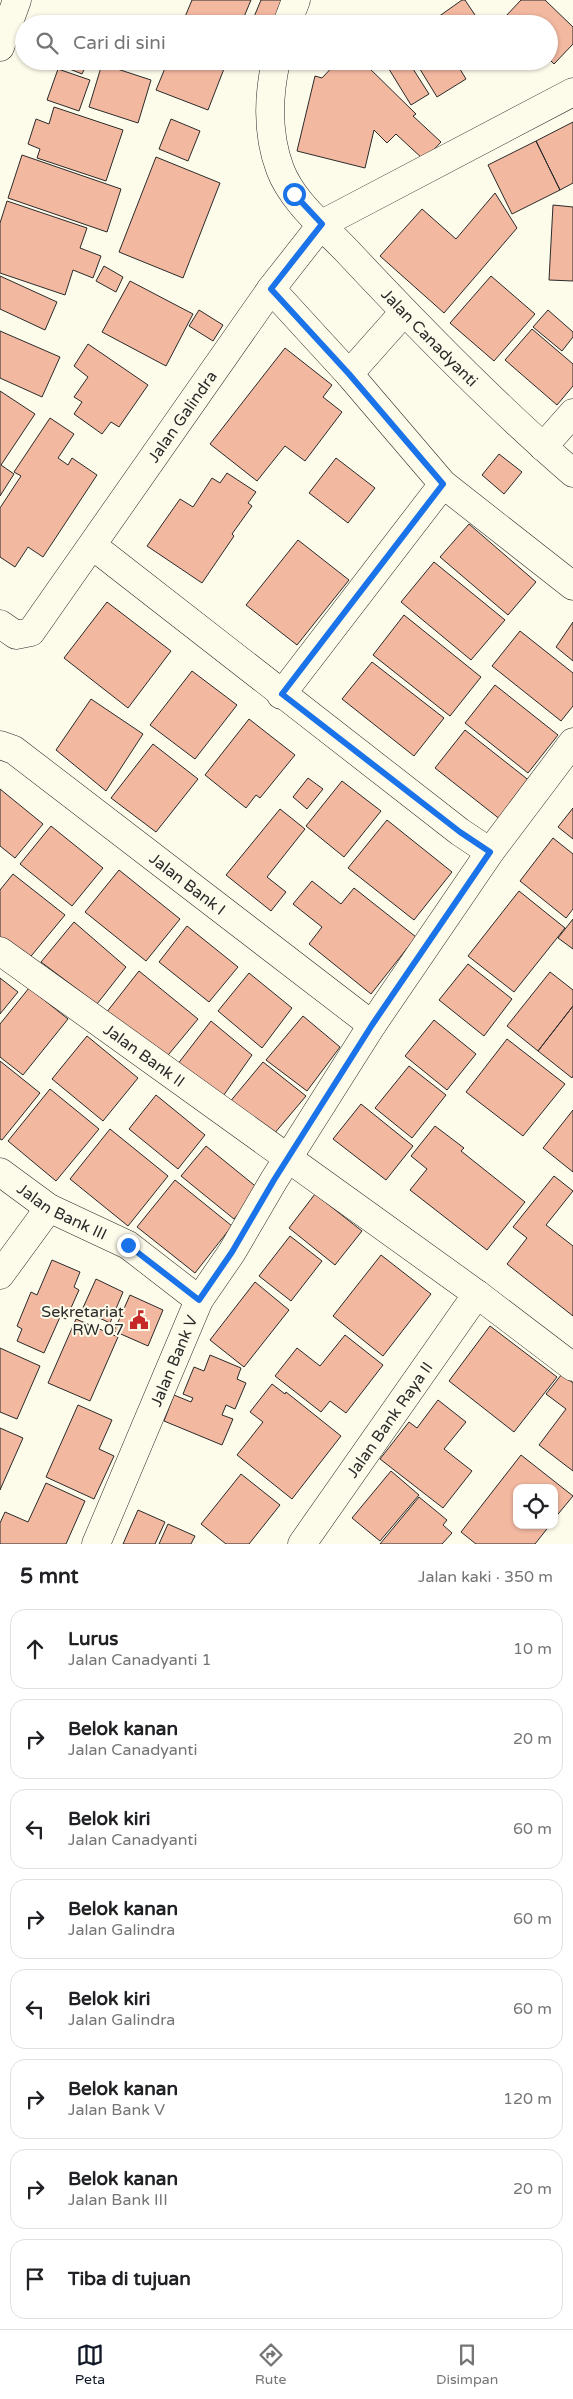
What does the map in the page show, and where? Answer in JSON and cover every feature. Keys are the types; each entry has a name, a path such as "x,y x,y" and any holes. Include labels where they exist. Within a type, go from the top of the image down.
{"street":[{"path":"0,47 17,0"},
{"path":"290,15 296,0"},
{"name":"Jalan Canadyanti","path":"274,70 271,84 271,138 280,170 294,194 404,312 519,427 573,474"},
{"path":"573,92 322,224 271,289 349,374 443,484 573,586"},
{"name":"Jalan Galindra","path":"0,624 16,636 31,632 271,289"},
{"path":"349,374 404,312"},
{"path":"542,447 573,413"},
{"path":"282,694 443,484"},
{"path":"93,546 460,832 490,852"},
{"name":"Jalan Bank V","path":"96,1544 199,1300 232,1252 372,1025 490,852 573,742"},
{"name":"Jalan Bank I","path":"0,745 14,750 372,1025"},
{"name":"Jalan Bank II","path":"0,951 287,1160"},
{"path":"287,1160 477,1294 573,1367"},
{"name":"Jalan Bank III","path":"0,1172 49,1208 128,1245 199,1300"},
{"path":"0,1275 49,1208"},
{"name":"Jalan Bank Raya II","path":"302,1544 477,1294"}],"building":[{"path":"192,0 251,0 245,15 186,15"},
{"path":"261,0 286,0 280,15 255,15"},
{"path":"462,0 465,0 475,15 441,15"},
{"path":"521,0 545,0 573,27 573,44 558,60 558,15 507,15"},
{"path":"58,70 90,80 79,111 47,100"},
{"path":"72,70 84,70 82,74"},
{"path":"100,70 120,70 151,80 138,123 89,107"},
{"path":"164,70 224,70 208,110 156,90"},
{"path":"330,70 371,70 416,114 413,116 441,142 424,160 396,134 387,143 374,130 365,168 297,151 315,76 322,78"},
{"path":"390,70 414,70 429,94 411,105"},
{"path":"420,70 460,70 466,79 437,97"},
{"path":"54,107 123,130 106,181 37,158 40,149 28,144 36,119 49,124"},
{"path":"171,119 200,131 188,161 159,149"},
{"path":"573,122 573,183 560,190 536,141"},
{"path":"536,141 560,190 512,214 488,165"},
{"path":"22,155 121,189 107,232 8,198"},
{"path":"156,157 220,183 183,278 119,252"},
{"path":"495,193 517,228 444,313 380,256 422,209 456,239"},
{"path":"7,201 87,228 80,248 101,256 93,278 73,270 65,295 0,273 0,223"},
{"path":"553,205 573,207 573,281 549,280"},
{"path":"104,266 123,277 116,292 96,281"},
{"path":"0,276 57,302 45,330 0,309"},
{"path":"491,276 535,314 494,361 450,323"},
{"path":"130,281 193,314 166,366 102,332"},
{"path":"199,310 223,325 213,341 189,326"},
{"path":"548,310 573,332 573,337 562,351 533,327"},
{"path":"532,329 573,364 573,386 557,405 505,360"},
{"path":"0,331 60,357 42,397 0,378"},
{"path":"88,344 148,385 119,427 111,422 102,434 74,414 82,402 74,397 88,377 74,366"},
{"path":"285,348 332,385 323,397 342,412 305,461 285,446 257,481 210,444"},
{"path":"0,391 35,414 1,465 14,474 0,496"},
{"path":"50,418 74,434 58,458 68,465 72,458 97,475 43,557 28,547 15,567 0,557 0,508 21,476 14,472"},
{"path":"499,454 522,472 504,494 482,475"},
{"path":"336,458 375,488 348,523 309,493"},
{"path":"227,473 256,492 248,503 252,506 232,534 234,536 202,583 147,546 180,499 193,507 212,478 220,483"},
{"path":"469,524 536,582 508,615 440,557"},
{"path":"298,540 349,580 297,645 246,605"},
{"path":"434,562 505,620 471,660 401,602"},
{"path":"107,602 171,651 128,708 64,658"},
{"path":"404,615 481,677 450,716 373,655"},
{"path":"573,622 573,661 556,647"},
{"path":"520,631 573,673 573,706 561,721 492,666"},
{"path":"372,662 444,718 414,756 342,699"},
{"path":"192,671 237,705 195,759 150,725"},
{"path":"495,685 558,735 528,773 465,723"},
{"path":"91,699 143,734 106,791 56,750"},
{"path":"249,719 295,755 260,798 256,795 246,808 205,775"},
{"path":"465,730 531,782 501,820 435,768"},
{"path":"153,744 198,779 156,832 111,798"},
{"path":"308,778 323,789 307,809 293,797"},
{"path":"342,781 381,811 344,857 306,826"},
{"path":"0,789 43,824 15,858 0,846"},
{"path":"573,808 573,839 558,827"},
{"path":"280,809 305,829 267,877 286,892 271,911 226,875"},
{"path":"387,820 452,872 414,920 348,868"},
{"path":"51,826 103,868 72,906 20,864"},
{"path":"553,838 573,854 573,909 566,918 520,881"},
{"path":"119,870 180,919 146,961 85,912"},
{"path":"13,874 65,915 27,961 0,939 0,890"},
{"path":"312,881 341,904 354,888 416,937 371,994 309,944 322,927 293,904"},
{"path":"519,891 565,928 514,992 468,956"},
{"path":"573,919 573,949 558,938"},
{"path":"74,922 126,967 97,1004 41,962"},
{"path":"187,926 238,967 209,1002 159,962"},
{"path":"468,964 512,999 484,1036 439,1000"},
{"path":"139,971 198,1019 164,1060 106,1013"},
{"path":"550,972 573,990 573,1006 538,1051 507,1026"},
{"path":"249,973 292,1008 262,1048 218,1011"},
{"path":"0,978 18,992 0,1014"},
{"path":"29,988 68,1019 23,1075 0,1057 0,1024"},
{"path":"573,1006 573,1076 572,1078 538,1051"},
{"path":"303,1016 340,1047 307,1091 266,1060"},
{"path":"434,1020 476,1054 447,1090 405,1056"},
{"path":"211,1021 252,1055 221,1099 177,1065"},
{"path":"87,1036 138,1078 103,1121 52,1079"},
{"path":"507,1039 565,1084 523,1136 466,1092"},
{"path":"0,1061 40,1093 2,1140 0,1139"},
{"path":"263,1062 306,1096 268,1141 224,1109"},
{"path":"409,1066 446,1095 412,1138 375,1108"},
{"path":"50,1089 99,1129 56,1181 8,1141"},
{"path":"156,1095 205,1135 178,1169 129,1129"},
{"path":"361,1104 413,1146 386,1180 333,1139"},
{"path":"573,1110 573,1172 543,1148"},
{"path":"435,1126 464,1148 461,1151 525,1202 487,1250 410,1190 427,1169 411,1156"},
{"path":"110,1129 168,1176 128,1226 70,1179"},
{"path":"206,1146 259,1189 234,1219 181,1176"},
{"path":"554,1176 573,1191 546,1225 573,1246 573,1316 507,1264 527,1238 513,1227"},
{"path":"175,1180 232,1226 195,1273 137,1227"},
{"path":"315,1194 362,1231 335,1265 289,1228"},
{"path":"290,1236 322,1261 291,1301 259,1276"},
{"path":"381,1255 431,1294 383,1356 333,1316"},
{"path":"52,1260 80,1272 74,1287 79,1290 66,1319 60,1317 44,1353 17,1341 22,1329 17,1326 31,1292 37,1295"},
{"path":"96,1279 123,1292 110,1323 82,1310"},
{"path":"255,1282 289,1310 244,1367 210,1340"},
{"name":"Sekretariat RW 07","path":"130,1295 163,1310 148,1346 114,1331"},
{"path":"76,1319 118,1337 90,1401 48,1383"},
{"path":"490,1326 557,1377 514,1432 449,1381"},
{"path":"345,1335 383,1365 346,1413 330,1401 321,1412 275,1376 297,1348 320,1366"},
{"path":"0,1348 40,1366 17,1419 0,1412"},
{"path":"210,1355 241,1368 237,1379 246,1383 235,1409 226,1405 222,1415 233,1419 222,1445 164,1421 174,1395 191,1402 193,1398 183,1394 194,1367 204,1371"},
{"path":"562,1374 573,1383 573,1471 539,1445 566,1409 546,1394"},
{"path":"272,1384 285,1394 286,1392 341,1436 292,1499 237,1455 263,1422 250,1412"},
{"path":"438,1400 466,1422 444,1449 472,1471 443,1508 380,1459 409,1422 417,1428"},
{"path":"78,1405 112,1420 99,1449 114,1456 94,1499 46,1477"},
{"path":"0,1428 23,1438 0,1490"},
{"path":"521,1455 558,1484 513,1484 513,1529 547,1529 535,1544 476,1544 461,1532"},
{"path":"391,1471 419,1495 380,1541 352,1518"},
{"path":"241,1474 280,1505 249,1544 226,1544 201,1524"},
{"path":"46,1483 85,1501 66,1544 0,1544 0,1523 5,1512 28,1522"},
{"path":"558,1484 573,1496 558,1514"},
{"path":"419,1497 447,1520 443,1525 452,1533 442,1544 380,1544"},
{"path":"138,1510 165,1522 155,1544 123,1544"},
{"path":"168,1524 195,1536 191,1544 159,1544"}],"place":[{"name":"Sekretariat RW 07","path":"139,1320"}],"route":[{"path":"128,1245 199,1300 232,1252 274,1180 372,1025 490,852 460,832 282,694 443,484 349,374 271,289 322,224 294,194"}]}
